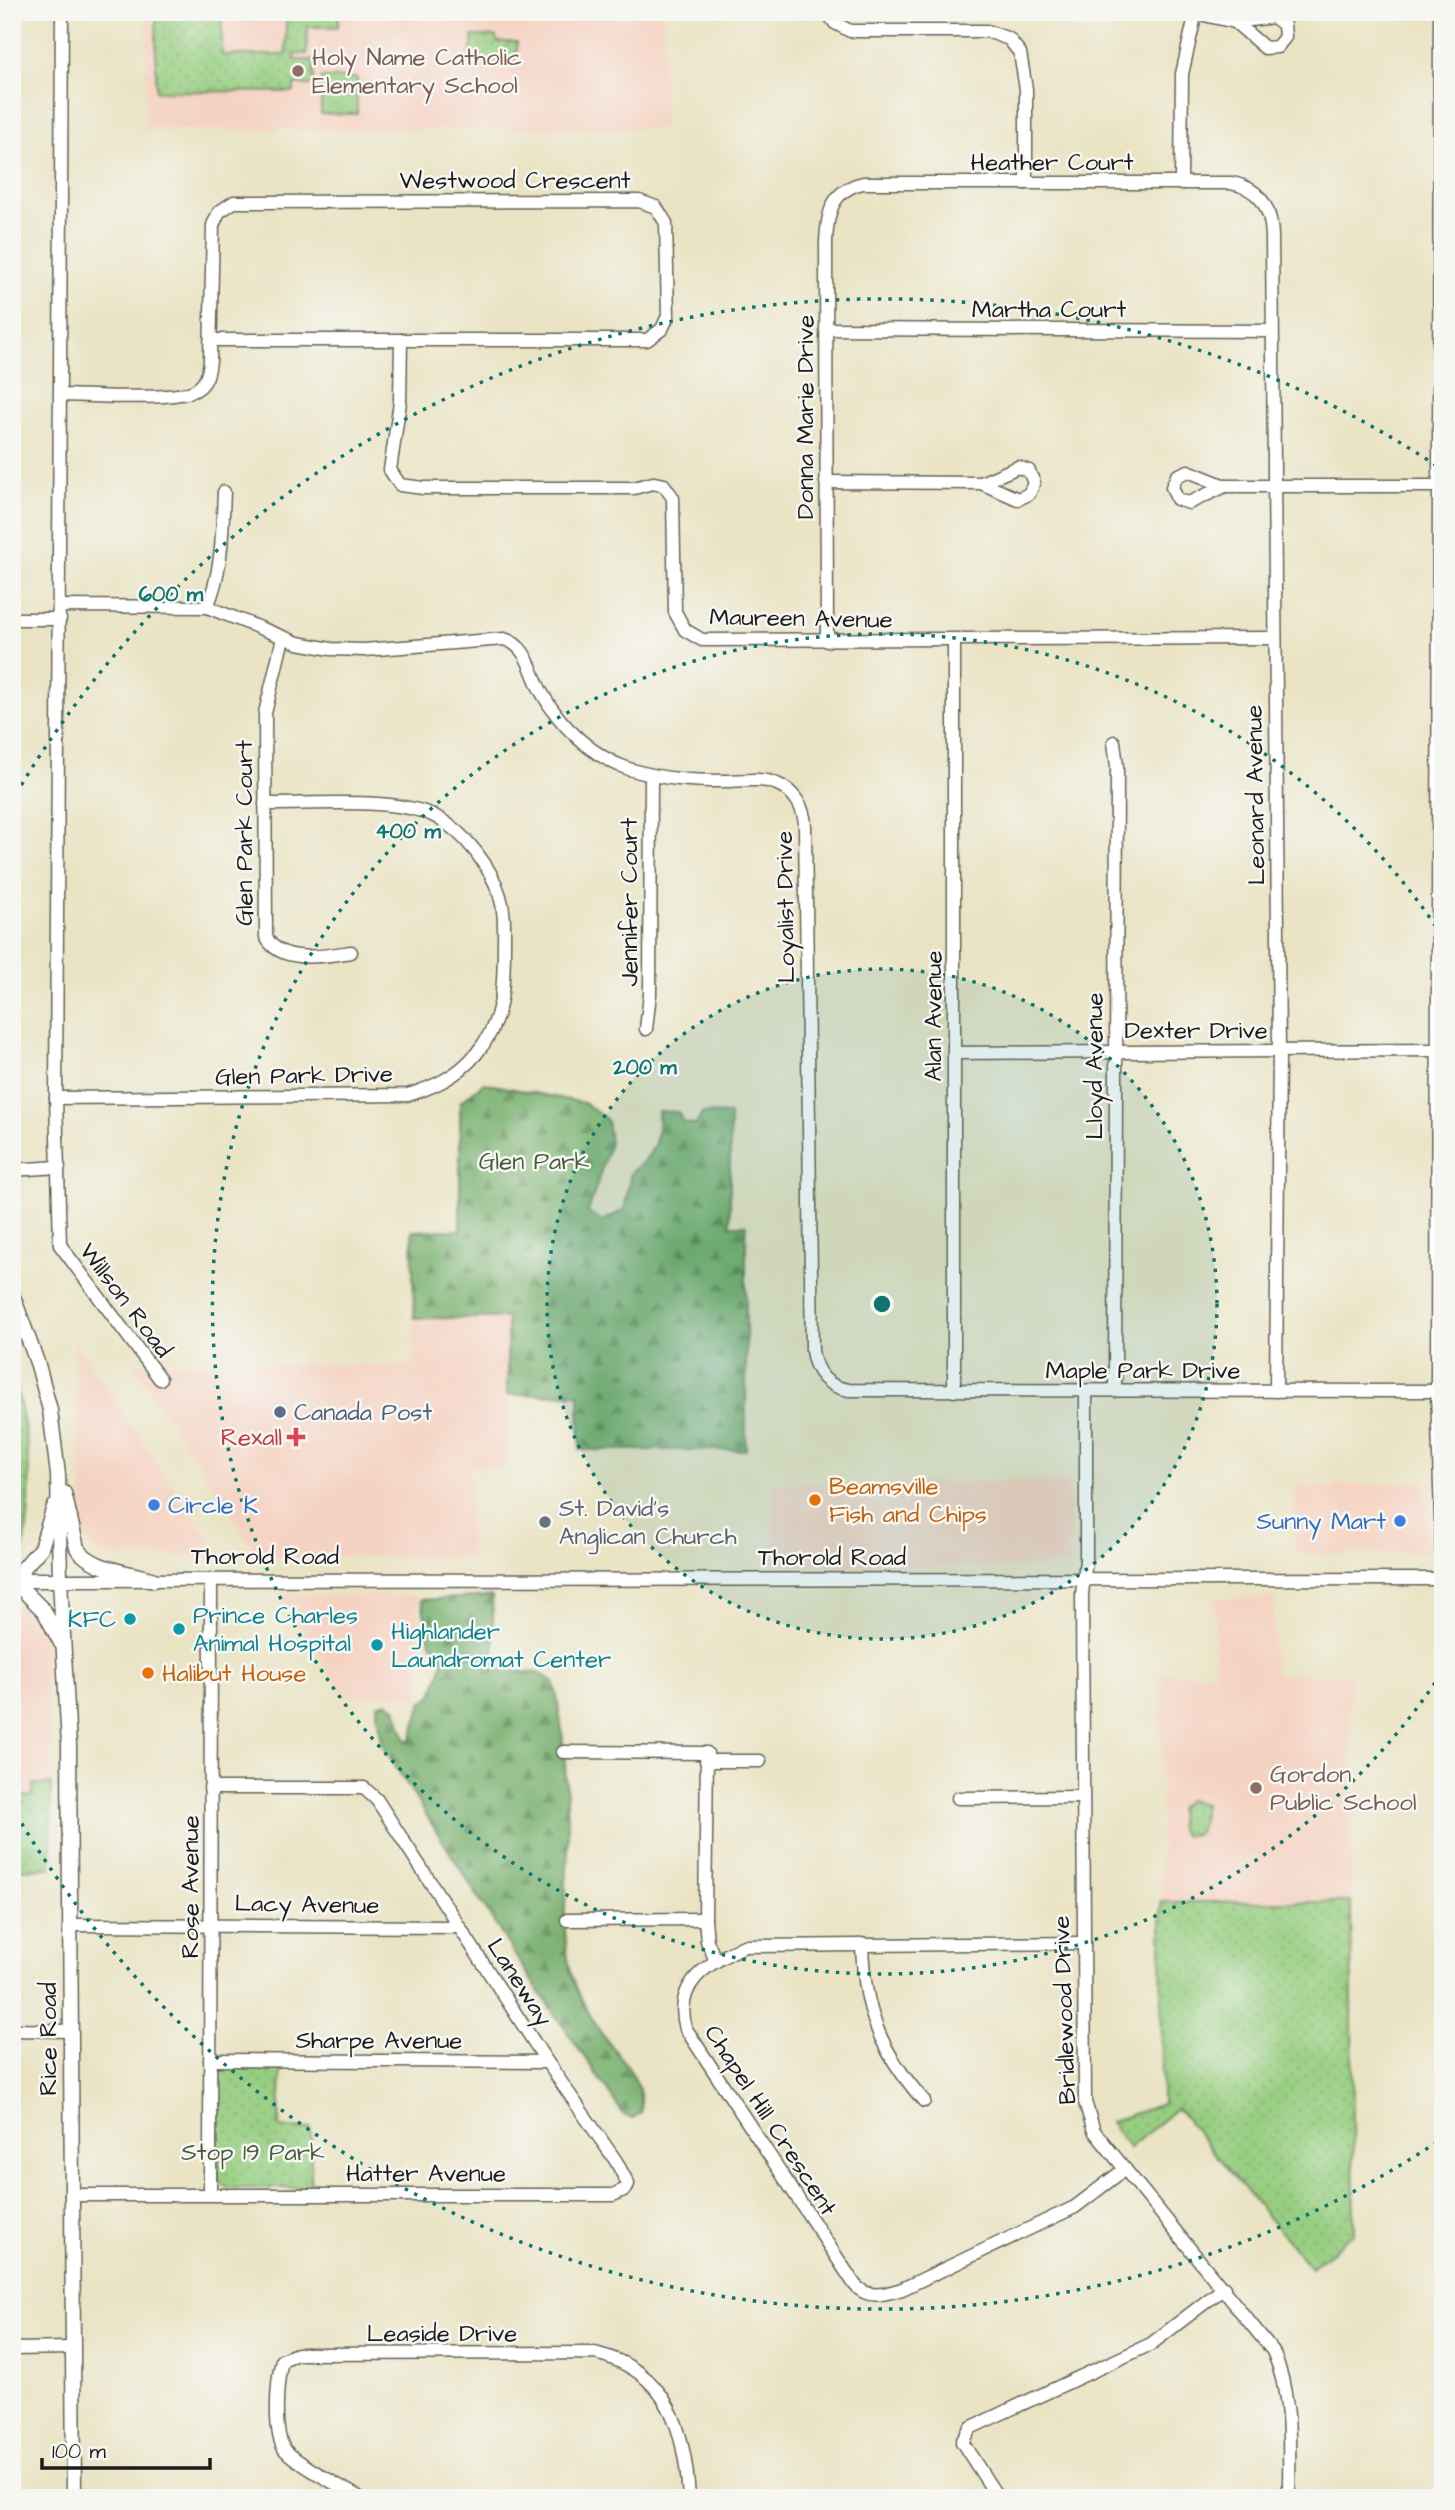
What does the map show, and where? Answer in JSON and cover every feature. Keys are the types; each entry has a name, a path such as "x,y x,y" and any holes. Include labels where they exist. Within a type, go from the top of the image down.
{"main road":[{"path":"12,1294 38,1365 50,1409 58,1475 77,1548 82,1556 96,1564 154,1580"},
{"path":"58,1475 52,1518 44,1543 13,1580 44,1611 64,1647"},
{"name":"Rice Road","path":"58,1475 60,1580 69,1746 74,2498"},
{"name":"Thorold Road","path":"13,1580 60,1580"}],"street":[{"path":"12,1170 59,1167 56,1098 62,12"},
{"path":"827,12 839,26 856,32 987,31 1009,39 1020,53 1026,89 1026,183"},
{"path":"1440,12 1441,730 1437,1391 1443,1580"},
{"path":"1181,184 1182,74 1196,13 1235,22"},
{"name":"Heather Court","path":"839,195 863,183 1181,184 1238,185 1263,200"},
{"name":"Donna Marie Drive","path":"827,641 827,219 839,195"},
{"name":"Leonard Avenue","path":"1263,200 1272,221 1279,1051 1276,1391"},
{"name":"Westwood Crescent","path":"61,395 188,394 197,389 207,376 212,340 213,225 219,212 234,202 639,201 656,207 665,219 668,313 662,329 651,338 637,341 212,340"},
{"name":"Martha Court","path":"826,329 1272,331"},
{"name":"Maureen Avenue","path":"401,340 400,402 390,466 393,477 400,485 423,488 634,488 662,484 669,488 673,498 674,606 685,630 708,642 1275,638"},
{"path":"826,482 981,483"},
{"path":"1225,486 1439,486"},
{"path":"207,607 221,555 224,492"},
{"name":"Loyalist Drive","path":"12,619 60,612 207,607 283,638 316,647 348,650 489,638 509,640 524,654 542,694 577,737 616,763 651,776 692,781 771,782 790,792 803,811 812,1350 815,1365 824,1378 836,1387 849,1390"},
{"name":"Glen Park Court","path":"283,638 265,713 265,929 268,941 277,950 289,954 316,956 351,952"},
{"name":"Alan Avenue","path":"954,640 954,1391"},
{"name":"Lloyd Avenue","path":"1114,742 1117,766 1115,1391"},
{"name":"Jennifer Court","path":"646,1029 650,994 651,776"},
{"name":"Glen Park Drive","path":"56,1098 408,1094 445,1080 475,1055 487,1039 496,1022 504,988 504,914 497,887 463,838 438,818 408,807 265,804"},
{"name":"Dexter Drive","path":"954,1053 1279,1051 1439,1042"},
{"name":"Willson Road","path":"59,1167 60,1245 160,1379"},
{"name":"Maple Park Drive","path":"849,1390 1437,1391"},
{"path":"1084,1579 1086,1391"},
{"name":"Rose Avenue","path":"210,2193 211,1579"},
{"name":"Bridlewood Drive","path":"1084,1579 1082,1943 1084,2092 1087,2112 1094,2131 1273,2351 1282,2375 1288,2405 1289,2498"},
{"name":"Thorold Road","path":"60,1580 1443,1580"},
{"path":"563,1752 707,1753 705,1919 707,1941 716,1961"},
{"path":"706,1761 760,1761"},
{"name":"Laneway","path":"210,1788 365,1788 376,1800 547,2062 628,2180 626,2189 613,2195"},
{"path":"958,1798 1083,1797"},
{"path":"567,1920 705,1919"},
{"name":"Lacy Avenue","path":"71,1925 212,1923 458,1927"},
{"name":"Chapel Hill Crescent","path":"1082,1943 744,1946 716,1961 691,1983 684,1997 682,2013 686,2029 754,2135 855,2285 864,2292 881,2296 902,2289 1020,2235 1075,2207 1125,2169"},
{"path":"862,1944 866,1997 877,2032 895,2067 923,2101"},
{"path":"12,2030 71,2031"},
{"name":"Sharpe Avenue","path":"210,2060 547,2062"},
{"name":"Hatter Avenue","path":"71,2195 613,2195"},
{"path":"998,2498 962,2442 970,2428 1152,2344 1224,2288"},
{"path":"12,2349 73,2348"},
{"name":"Leaside Drive","path":"360,2498 285,2451 279,2432 276,2380 282,2360 297,2354 595,2353 619,2359 652,2381 673,2414 687,2461 689,2498"}],"shaded area":[{"path":"146,12 664,12 663,129 146,130"},
{"path":"507,1235 507,1467 470,1467 470,1557 259,1557 133,1364 414,1365 413,1236"},
{"path":"74,1341 220,1556 102,1555 89,1548 83,1527"},
{"path":"1070,1481 1070,1567 773,1566 772,1484"},
{"path":"1425,1482 1429,1553 1295,1554 1295,1487"},
{"path":"280,1595 418,1595 418,1695 344,1696"},
{"name":"Gordon Public School","path":"1215,1598 1274,1598 1274,1675 1350,1675 1351,1902 1161,1902 1161,1673 1215,1673"},
{"path":"12,1606 31,1607 43,1631 52,1794 12,1795"}],"green space":[{"path":"156,12 222,12 222,55 286,55 286,12 339,12 338,27 308,27 307,54 295,54 295,60 314,60 314,85 294,85 294,92 156,91"},
{"path":"473,36 495,36 498,42 517,42 517,60 473,60 470,57"},
{"path":"321,78 357,78 357,114 321,114"},
{"name":"Glen Park","path":"484,1083 584,1103 607,1120 610,1143 588,1212 603,1221 624,1210 631,1172 645,1160 654,1146 658,1130 658,1111 678,1112 683,1122 696,1125 702,1113 730,1114 730,1225 746,1225 746,1450 580,1450 579,1394 507,1395 507,1318 414,1318 412,1231 460,1230 460,1102"},
{"path":"12,1369 26,1438 29,1504 23,1551 12,1554"},
{"path":"492,1596 495,1670 540,1673 554,1682 567,1794 567,1950 572,1975 586,2008 634,2077 641,2099 641,2112 632,2119 624,2115 523,1968 382,1745 377,1705 386,1702 396,1708 406,1741 411,1739 422,1703 432,1695 441,1671 443,1661 429,1639 421,1600"},
{"path":"33,1784 51,1784 51,1868 12,1869 12,1797 33,1796"},
{"path":"1188,1800 1204,1804 1201,1827 1196,1834 1184,1835 1179,1829 1178,1808"},
{"path":"1161,1902 1351,1902 1354,2233 1311,2268 1177,2108 1129,2148 1110,2122 1162,2104"},
{"name":"Stop 19 Park","path":"227,2068 281,2068 279,2128 311,2129 311,2188 228,2188 218,2182 216,2082 220,2072"}],"place":[{"name":"Holy Name Catholic Elementary School","path":"298,71"},
{"name":"Canada Post","path":"280,1412"},
{"name":"Rexall","path":"296,1437"},
{"name":"Beamsville Fish and Chips","path":"815,1500"},
{"name":"Circle K","path":"154,1505"},
{"name":"Sunny Mart","path":"1400,1521"},
{"name":"St. David's Anglican Church","path":"545,1522"},
{"name":"KFC","path":"130,1619"},
{"name":"Prince Charles Animal Hospital","path":"179,1629"},
{"name":"Highlander Laundromat Center","path":"377,1645"},
{"name":"Halibut House","path":"148,1673"},
{"name":"Gordon Public School","path":"1256,1788"}]}
